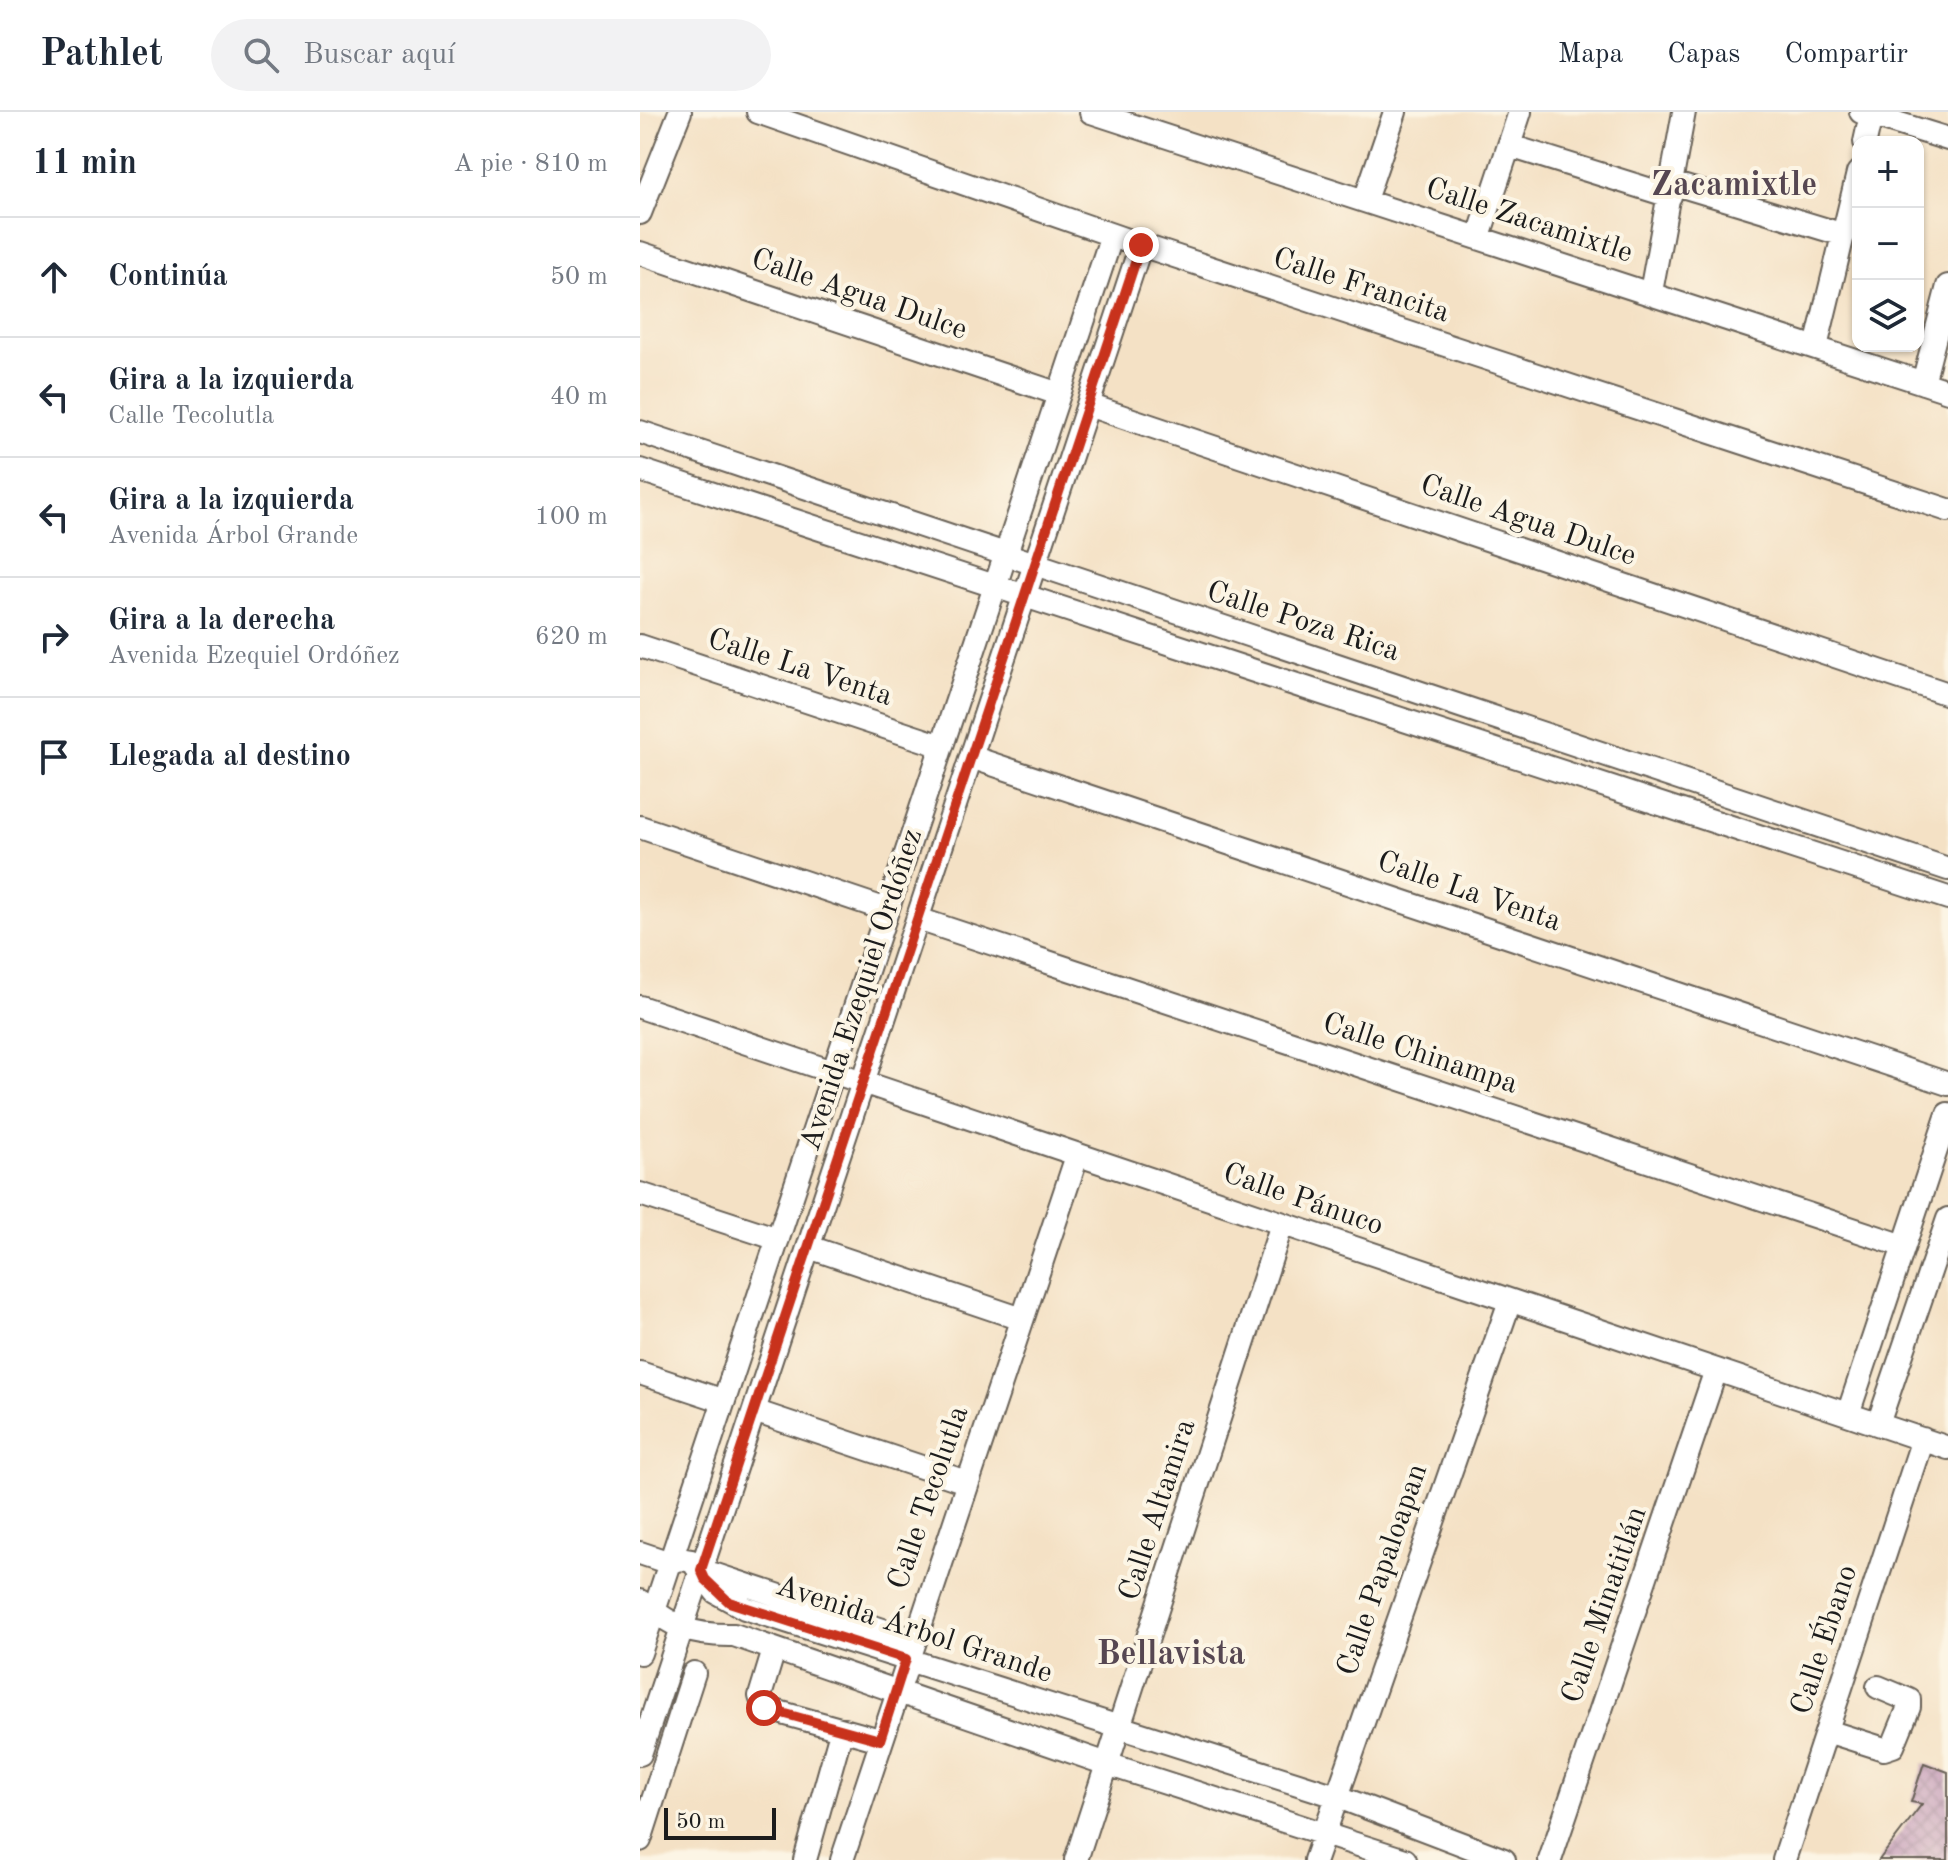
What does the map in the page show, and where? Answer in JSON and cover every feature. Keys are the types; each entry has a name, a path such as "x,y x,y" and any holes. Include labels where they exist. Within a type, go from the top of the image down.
{"street":[{"path":"640,213 680,112"},
{"name":"Calle Francita","path":"758,112 1141,245 1948,510"},
{"name":"Calle Zacamixtle","path":"1091,112 1948,391"},
{"path":"1365,200 1395,112"},
{"path":"1479,236 1520,112"},
{"path":"1651,292 1684,112"},
{"path":"1865,136 1866,114 1948,139"},
{"path":"1510,146 1844,235"},
{"path":"1816,347 1852,200"},
{"name":"Avenida Ezequiel Ordóñez","path":"640,1653 647,1606 670,1563 1112,235"},
{"name":"Avenida Ezequiel Ordóñez","path":"640,1754 1141,245"},
{"name":"Calle Agua Dulce","path":"640,253 1059,394"},
{"path":"1923,383 1948,286"},
{"name":"Calle Agua Dulce","path":"1088,405 1948,694"},
{"name":"Calle Poza Rica","path":"640,432 1948,869"},
{"name":"Calle Poza Rica","path":"640,470 1948,898"},
{"name":"Calle La Venta","path":"640,646 942,746"},
{"path":"1474,743 1476,727 1487,715"},
{"path":"1534,763 1544,750 1545,734"},
{"name":"Calle La Venta","path":"971,757 1948,1084"},
{"path":"640,827 887,910"},
{"name":"Calle Chinampa","path":"918,919 1904,1246"},
{"name":"Calle Pánuco","path":"640,1007 1948,1448"},
{"path":"1848,1414 1948,1114"},
{"name":"Calle Tecolutla","path":"842,1860 895,1692 1077,1156"},
{"path":"640,1194 778,1239"},
{"path":"1878,1424 1941,1261 1948,1219"},
{"name":"Calle Altamira","path":"1076,1860 1282,1224"},
{"path":"809,1247 1022,1319"},
{"name":"Calle Papaloapan","path":"1315,1860 1510,1301"},
{"name":"Calle Minatitlán","path":"1550,1860 1716,1370"},
{"path":"640,1373 724,1401"},
{"path":"754,1411 966,1482"},
{"name":"Calle Ébano","path":"1784,1860 1923,1439"},
{"path":"640,1553 670,1563 680,1559 692,1561 701,1570"},
{"name":"Avenida Árbol Grande","path":"701,1570 1119,1727 1336,1796 1504,1860"},
{"name":"Avenida Árbol Grande","path":"647,1606 681,1630 707,1636 734,1635 1107,1764 1405,1860"},
{"path":"774,1650 760,1696 764,1708 841,1732 880,1740"},
{"path":"640,1840 694,1673"},
{"path":"1827,1731 1884,1749 1893,1746 1909,1700 1878,1687"},
{"path":"805,1860 841,1732"}],"building":[{"path":"1924,1763 1948,1772 1948,1860 1879,1860 1922,1804 1911,1802"}],"district":[{"name":"Zacamixtle","path":"1734,186"},
{"name":"Bellavista","path":"1171,1655"}],"route":[{"path":"764,1708 841,1732 880,1740 906,1659 729,1602 716,1592 701,1570 1141,245"}]}
